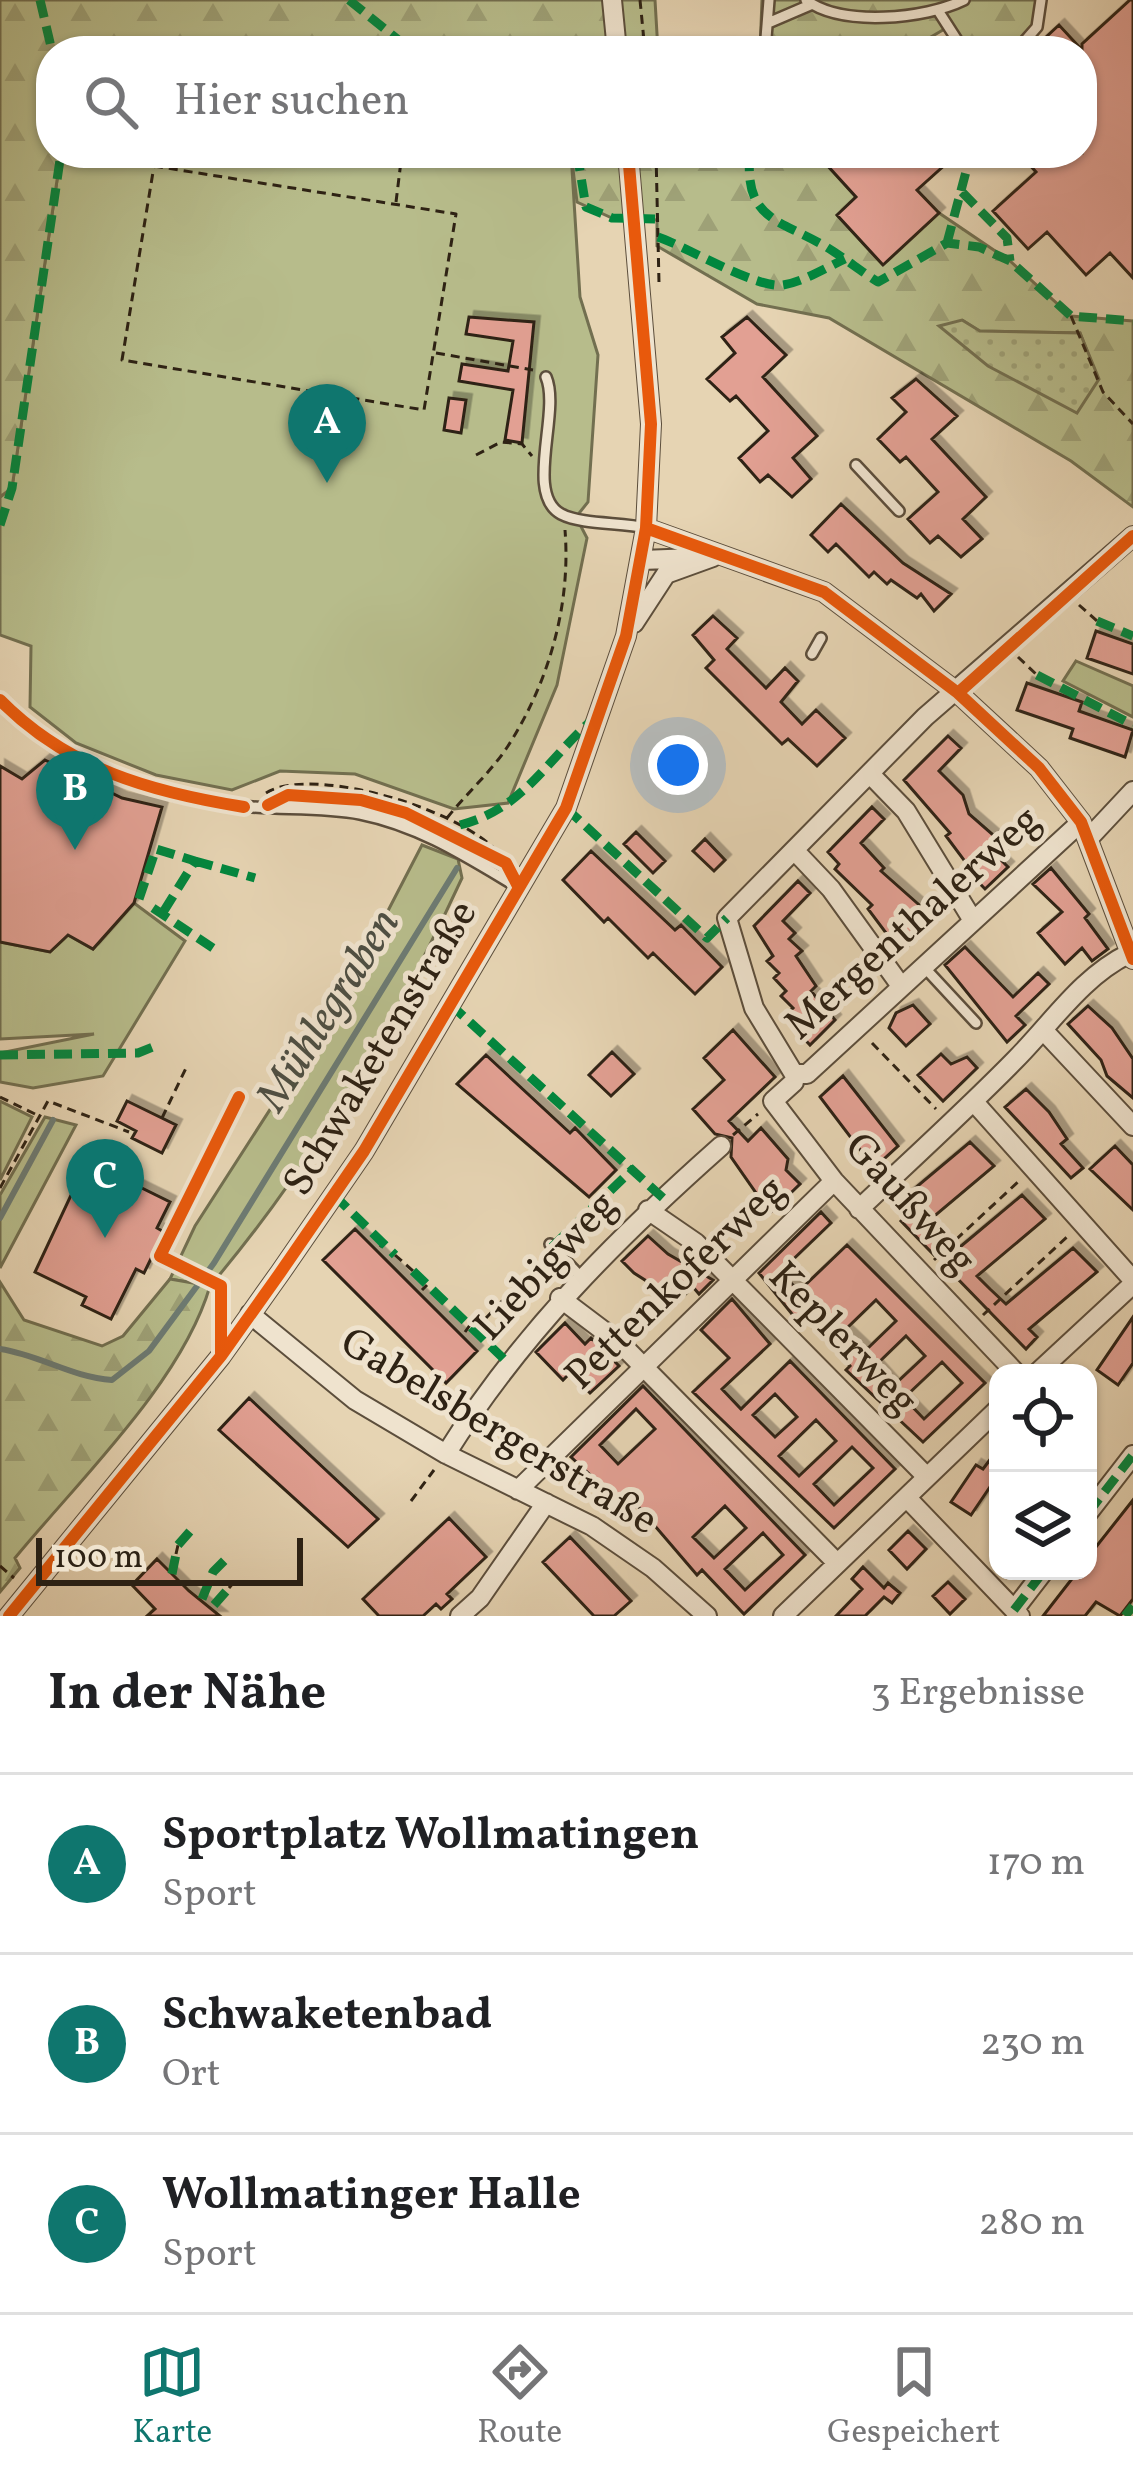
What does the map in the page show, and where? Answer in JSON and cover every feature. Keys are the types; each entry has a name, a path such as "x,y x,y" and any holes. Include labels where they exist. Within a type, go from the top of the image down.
{"street":[{"path":"612,0 616,36"},
{"name":"Schwaketenstraße","path":"9,1616 250,1314 364,1150 566,808 626,635 646,528 651,424 629,168"},
{"path":"646,528 824,592 958,693 1039,768 1085,830 1132,956 1052,1014 1044,1031 974,1102 859,1209"},
{"path":"773,1101 794,1078 754,1008 727,918 925,717 1133,536"},
{"path":"642,560 721,557"},
{"path":"626,635 666,574 721,557"},
{"path":"871,775 905,811 972,919"},
{"name":"Mergenthalerweg","path":"794,1078 807,1074 858,1029 972,919 1133,791"},
{"path":"795,851 831,889 902,986"},
{"path":"1044,1031 1133,1126"},
{"name":"Gaußweg","path":"773,1101 834,1181 1007,1364"},
{"path":"974,1102 1133,1282 1046,1364"},
{"name":"Liebigweg","path":"446,1454 498,1372 560,1298 721,1146"},
{"name":"Pettenkoferweg","path":"518,1490 834,1181"},
{"name":"Keplerweg","path":"648,1210 696,1243 927,1477"},
{"path":"560,1298 642,1366 836,1562"},
{"name":"Gabelsbergerstraße","path":"250,1314 355,1400 446,1454 546,1503 653,1568 707,1616"},
{"path":"783,1616 989,1418"},
{"path":"1097,1502 1133,1455"},
{"path":"907,1498 1017,1613 1038,1580"},
{"path":"460,1616 480,1598 546,1503"}],"lane":[{"path":"767,36 769,0"},
{"path":"768,23 808,2 873,18 939,12 964,0"},
{"path":"1029,36 1037,27 1041,0"},
{"path":"939,12 954,36"},
{"path":"546,377 555,396 544,468 549,503 562,514 646,528"},
{"path":"856,465 899,511"},
{"path":"812,654 821,638"},
{"path":"0,700 78,761 188,798 244,807 356,813 422,832 519,888"},
{"path":"924,967 976,1023"},
{"path":"550,1244 581,1277"}],"path":[{"path":"640,0 644,36"},
{"path":"154,168 122,360 424,410 456,214 167,168"},
{"path":"395,203 400,168"},
{"path":"1071,316 1103,392 1133,424"},
{"path":"434,353 530,369 546,377"},
{"path":"476,455 501,442 522,445 544,468"},
{"path":"447,818 506,749 542,674 558,630 568,568 562,514"},
{"path":"1088,614 1097,621"},
{"path":"1027,668 1037,675"},
{"path":"244,807 274,788 337,787 402,800 447,818 498,848 506,863"},
{"path":"268,806 288,795 361,800 425,820 506,863"},
{"path":"858,1029 934,1106"},
{"path":"162,1118 187,1066"},
{"path":"0,1097 36,1115"},
{"path":"0,1188 36,1115 48,1101 128,1132"},
{"path":"721,1146 773,1101"},
{"path":"920,1273 1019,1181"},
{"path":"971,1326 1069,1234"},
{"path":"394,1255 412,1271"},
{"path":"422,1290 427,1285"},
{"path":"486,1318 506,1297"},
{"path":"464,1332 470,1325"},
{"path":"411,1501 446,1454"},
{"path":"176,1554 178,1544"},
{"path":"229,1588 233,1582"}],"green space":[{"path":"0,0 655,0 657,36 36,36 36,168 59,168 12,488 0,497"},
{"path":"762,0 1041,0 1042,13 1026,36 954,36 948,27 933,36 761,36"},
{"path":"59,168 572,168 580,297 598,355 588,502 576,517 587,538 557,685 508,803 454,809 355,774 280,771 232,790 156,775 76,743 30,707 31,646 0,635 0,497 12,487"},
{"path":"573,168 830,168 856,197 838,216 882,264 939,213 1010,261 1071,316 1133,321 1133,507 1071,461 829,318 757,304 657,246 657,220 612,218 577,202","holes":["962,320 979,331 1080,333 1098,379 1076,412 1039,391"]},
{"path":"962,320 980,331 1080,333 1099,379 1077,413 988,366 939,326"},
{"path":"1076,661 1133,686 1133,717 1063,681"},
{"path":"422,845 458,859 462,878 350,1091 284,1191 210,1286 170,1279 195,1226 347,990"},
{"path":"134,903 185,941 103,1076 33,1088 0,1082 0,1053 94,1034 0,1039 0,942 50,952 68,935 93,949"},
{"path":"0,1101 32,1117 0,1180"},
{"path":"45,1117 76,1125 0,1268 0,1195"},
{"path":"170,1279 210,1286 177,1358 126,1429 15,1558 20,1568 0,1592 0,1282 24,1320 102,1346 123,1336"}],"building":[{"path":"1133,0 1133,278 1110,253 1086,275 1047,232 1028,249 993,211 1036,172 1032,168 1097,168 1097,36 1091,36"},
{"path":"1059,25 1069,36 1047,36"},
{"path":"830,168 941,168 917,190 939,213 883,265 837,215 856,197"},
{"path":"469,317 534,322 522,443 505,440 513,390 459,381 462,364 508,371 513,341 466,334"},
{"path":"747,317 786,355 763,377 817,436 793,458 811,479 792,497 768,475 760,482 739,458 768,431 736,396 730,401 707,379 735,353 722,337"},
{"path":"916,379 957,416 932,439 986,497 963,519 982,539 961,557 938,536 930,543 908,519 938,492 906,457 900,462 878,439 906,412 892,398"},
{"path":"449,398 466,400 461,433 444,430"},
{"path":"841,504 903,563 951,594 934,611 921,594 917,598 891,580 887,584 874,572 869,577 836,544 828,552 811,535"},
{"path":"713,616 737,638 727,649 766,688 785,668 798,681 781,702 802,724 816,710 845,738 817,766 788,739 782,744 706,668 714,660 693,635"},
{"path":"1096,631 1133,644 1133,674 1087,658"},
{"path":"1027,683 1082,702 1079,711 1133,730 1125,757 1070,738 1073,729 1017,710"},
{"path":"948,736 961,748 939,771 963,795 969,814 1008,848 999,858 1008,867 985,889 964,867 967,864 946,836 950,833 904,780"},
{"path":"45,760 122,798 162,807 134,903 93,949 68,935 50,952 0,942 0,766 22,779"},
{"path":"872,807 884,819 861,843 884,868 881,871 935,919 901,953 868,909 872,905 835,869 839,864 828,852"},
{"path":"636,832 665,861 653,873 624,844"},
{"path":"705,839 725,860 714,871 693,851"},
{"path":"591,851 675,930 681,925 722,967 695,994 653,953 648,958 608,918 604,922 563,880"},
{"path":"1051,868 1089,914 1085,918 1108,949 1092,961 1082,948 1065,964 1038,933 1062,912 1033,884"},
{"path":"798,881 810,893 783,921 795,933 789,939 802,951 796,956 816,986 811,991 835,1020 810,1045 796,1030 801,1025 788,1013 793,1008 781,996 786,991 774,978 779,973 767,961 773,956 754,926"},
{"path":"965,947 1013,997 1038,973 1049,984 1016,1016 1025,1025 1007,1042 945,965"},
{"path":"913,1005 930,1024 906,1046 889,1028 896,1013"},
{"path":"1088,1006 1112,1028 1133,1059 1133,1098 1107,1076 1101,1060 1068,1024"},
{"path":"733,1030 775,1077 729,1121 748,1141 761,1128 788,1159 786,1170 800,1184 770,1213 731,1157 732,1138 715,1134 693,1109 724,1080 704,1058"},
{"path":"612,1052 634,1074 611,1096 589,1075"},
{"path":"941,1054 951,1064 967,1057 977,1068 943,1101 918,1075"},
{"path":"486,1055 570,1133 575,1128 616,1170 589,1197 457,1084"},
{"path":"843,1076 898,1146 874,1168 820,1097"},
{"path":"1026,1089 1049,1112 1067,1139 1061,1144 1083,1168 1071,1178 1005,1107"},
{"path":"127,1101 176,1125 162,1153 132,1138 136,1131 117,1121"},
{"path":"970,1142 994,1166 926,1223 946,1243 934,1255 901,1221 913,1210 902,1199"},
{"path":"1115,1146 1133,1165 1133,1210 1090,1169"},
{"path":"87,1161 170,1202 157,1228 164,1232 144,1273 136,1269 111,1319 82,1305 86,1297 35,1272"},
{"path":"1022,1195 1045,1219 977,1276 1006,1304 1073,1248 1097,1272 1029,1329 1037,1337 1026,1349 953,1274 964,1263 954,1252"},
{"path":"821,1212 831,1223 780,1272 799,1291 847,1245 985,1383 923,1442 846,1370 850,1366 803,1312 796,1319 759,1273","holes":["876,1300 896,1321 866,1350 845,1330","906,1336 925,1356 894,1385 876,1365","942,1362 962,1383 924,1419 904,1398"]},
{"path":"355,1229 477,1351 446,1383 323,1260"},
{"path":"648,1236 668,1254 713,1280 699,1294 693,1287 678,1301 634,1273 622,1261"},
{"path":"732,1299 770,1344 722,1389 741,1409 790,1361 895,1469 834,1528 693,1392 729,1358 701,1330","holes":["775,1394 797,1417 775,1437 753,1415","816,1420 836,1441 799,1476 779,1456","852,1447 873,1468 834,1505 814,1484"]},
{"path":"1133,1317 1133,1363 1118,1385 1097,1370"},
{"path":"565,1323 585,1344 591,1338 619,1366 590,1393 570,1373 563,1380 536,1352"},
{"path":"643,1386 805,1555 744,1614 702,1570 697,1575 637,1505 630,1512 571,1457","holes":["636,1409 655,1429 618,1464 600,1445","725,1506 746,1528 714,1558 693,1537","763,1533 783,1555 745,1590 725,1569"]},
{"path":"249,1398 378,1519 348,1547 219,1430"},
{"path":"989,1461 989,1488 971,1515 951,1502 976,1465 983,1469"},
{"path":"1133,1500 1133,1599 1120,1616 1096,1602 1085,1616 1043,1616 1071,1580 1097,1580 1097,1546"},
{"path":"449,1518 486,1557 447,1594 452,1599 441,1609 436,1604 423,1616 379,1616 363,1599"},
{"path":"908,1531 926,1549 907,1569 889,1550"},
{"path":"570,1537 631,1601 614,1616 594,1616 543,1562"},
{"path":"157,1559 220,1616 147,1616 155,1609 132,1585"},
{"path":"863,1567 884,1588 888,1583 900,1593 892,1603 884,1597 865,1616 836,1616 862,1589 852,1579"},
{"path":"948,1582 965,1599 950,1614 933,1596"}],"waterway":[{"name":"Mühlegraben","path":"0,1349 112,1380 149,1351 214,1263 457,868"},
{"path":"0,1218 53,1120"}],"marked path":[{"path":"40,0 48,36"},
{"path":"349,0 393,36"},
{"path":"0,525 12,488 59,168"},
{"path":"580,168 586,207 612,218 658,219"},
{"path":"750,168 752,192 767,214 878,282 947,243 979,247 1010,261 1071,316 1133,321"},
{"path":"947,243 967,168"},
{"path":"962,192 1007,238 1010,261"},
{"path":"658,237 771,284 799,281 845,259"},
{"path":"1097,621 1133,636"},
{"path":"1037,675 1133,725"},
{"path":"460,825 482,818 517,796 592,720"},
{"path":"566,808 707,938 727,918"},
{"path":"139,899 156,849 195,861 162,914"},
{"path":"195,861 255,878"},
{"path":"153,908 213,948"},
{"path":"450,1004 663,1198"},
{"path":"0,1055 138,1053 153,1047"},
{"path":"552,1247 634,1168"},
{"path":"334,1195 395,1255"},
{"path":"413,1271 507,1362"},
{"path":"1097,1501 1133,1455"},
{"path":"178,1545 192,1529"},
{"path":"172,1574 176,1554"},
{"path":"202,1599 213,1572 225,1560"},
{"path":"1014,1610 1037,1580"},
{"path":"214,1605 229,1588"},
{"path":"1125,1616 1133,1606"}],"cycle path":[{"path":"9,1616 221,1356 280,1273 364,1151 566,808 626,636 646,528 651,424 629,168"},
{"path":"646,528 824,592 958,693 1039,768 1081,822 1133,959"},
{"path":"958,693 1133,536"},
{"path":"0,700 54,744 113,774 176,794 244,807"},
{"path":"268,805 288,795 361,800 406,813 506,863 519,888"},
{"path":"221,1356 221,1286 160,1256 239,1097"}],"place":[{"name":"Sportplatz Wollmatingen","path":"327,483"},
{"name":"Schwaketenbad","path":"75,850"},
{"name":"Wollmatinger Halle","path":"105,1238"}]}
